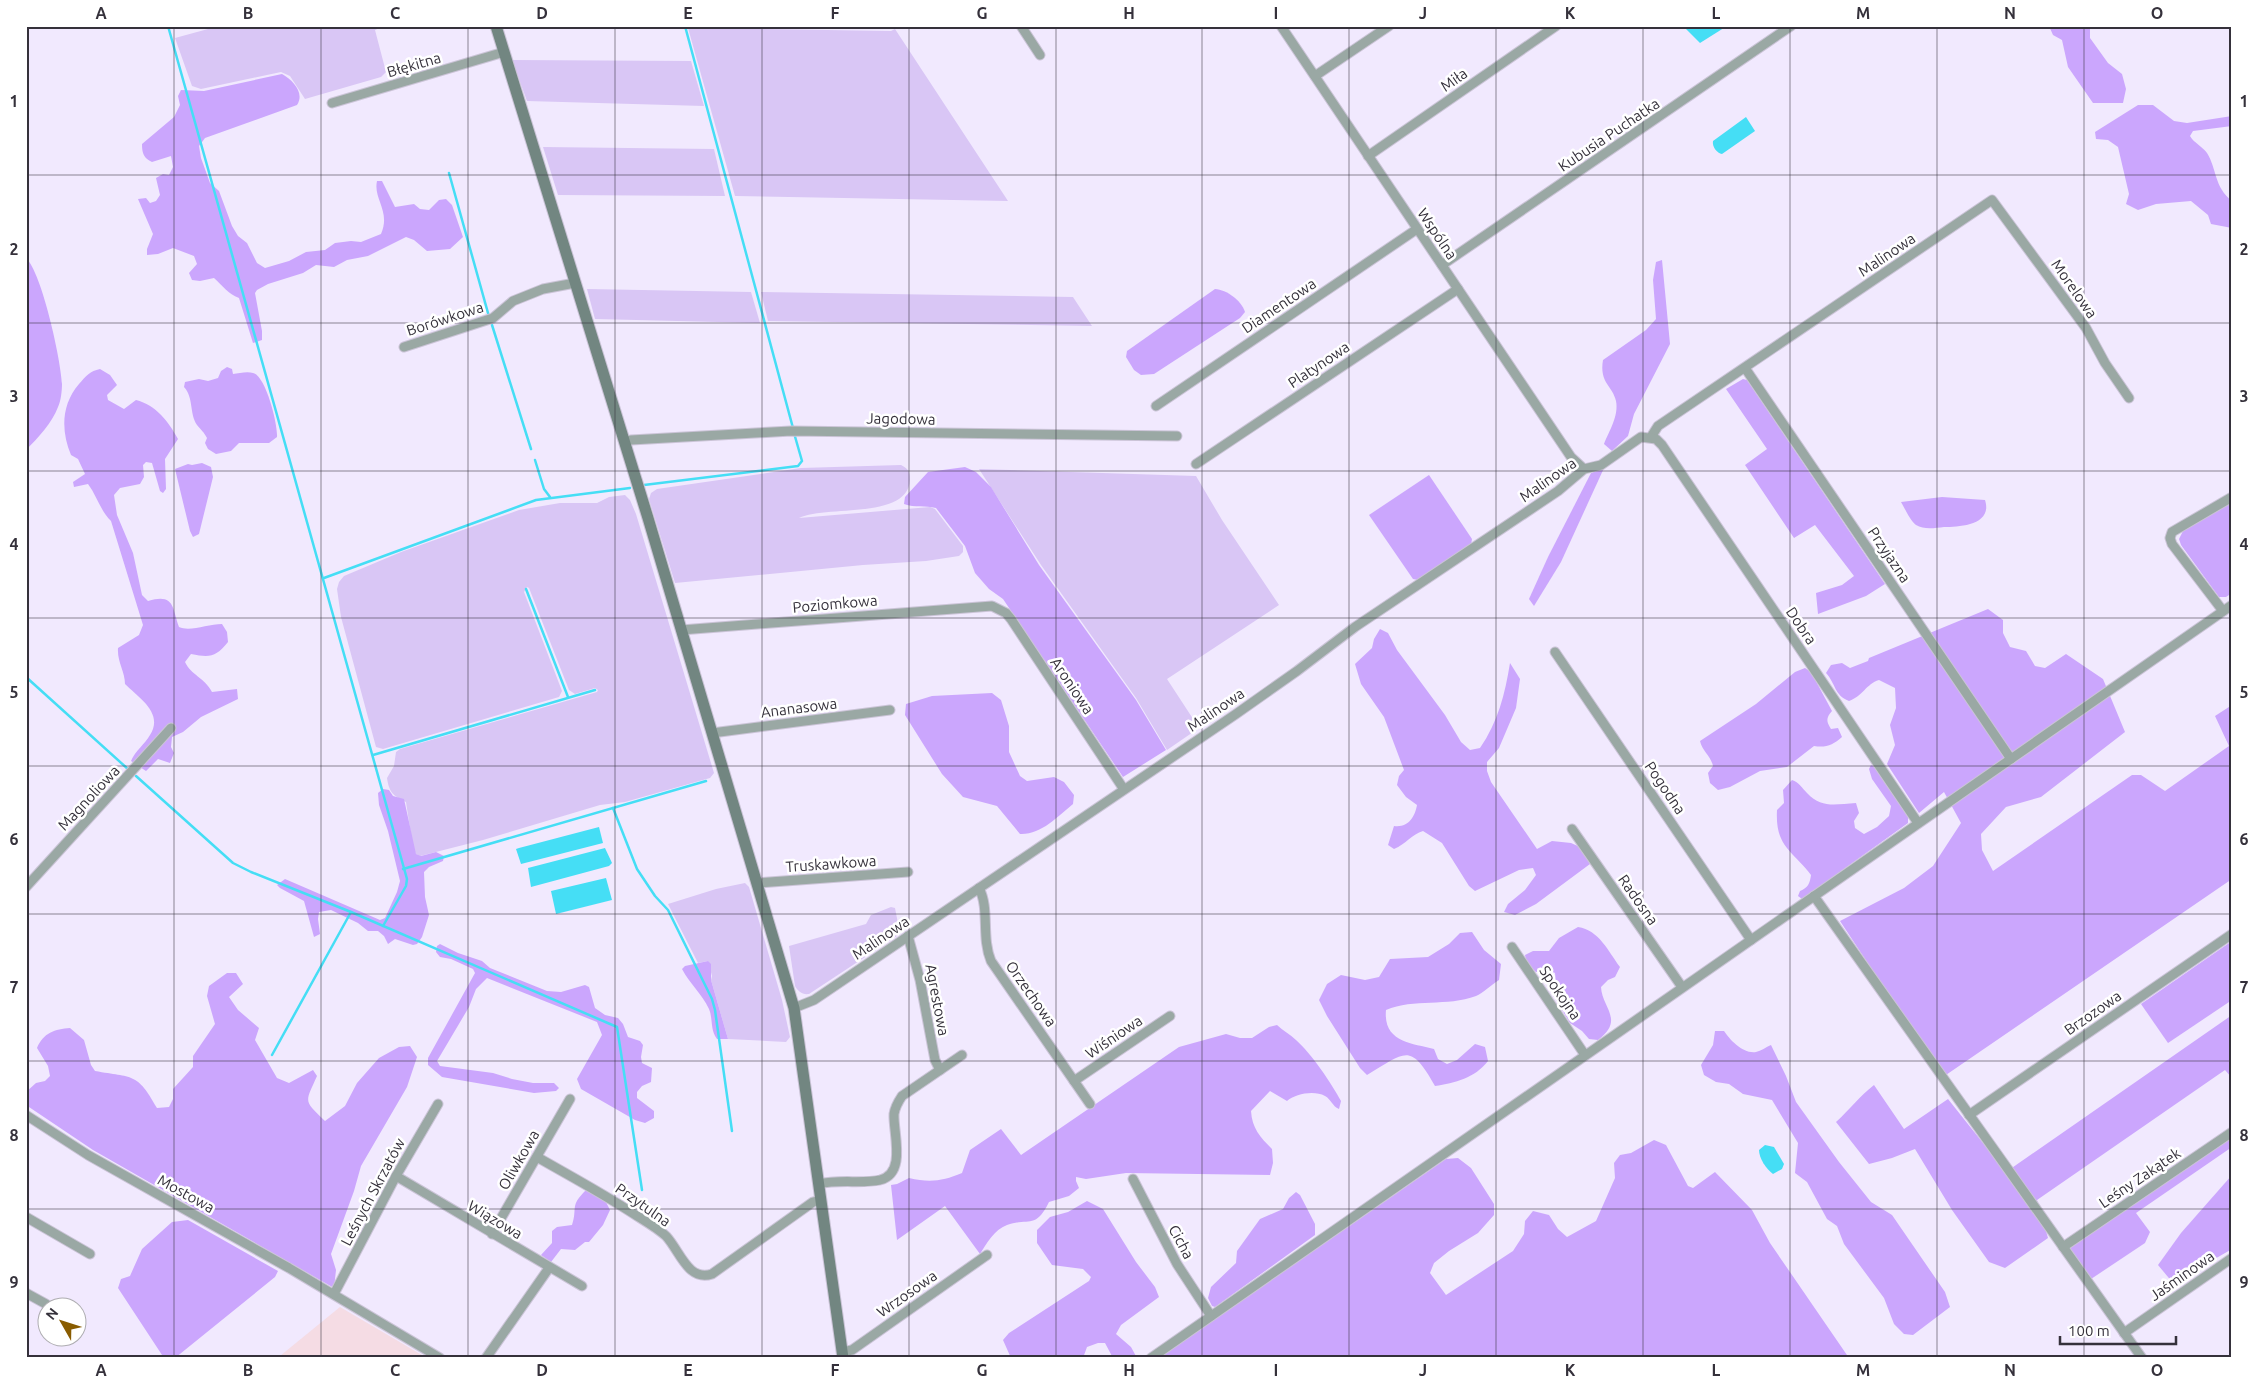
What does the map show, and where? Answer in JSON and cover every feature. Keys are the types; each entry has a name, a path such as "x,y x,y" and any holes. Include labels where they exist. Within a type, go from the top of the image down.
{"street":[{"path":"496,26 576,283 794,1008 842,1355"},
{"path":"1021,26 1040,55"},
{"name":"Wspólna","path":"1280,26 1571,457 1584,470"},
{"path":"1315,76 1389,26"},
{"name":"Miła","path":"1368,156 1556,26"},
{"name":"Kubusia Puchatka","path":"1442,266 1791,26"},
{"name":"Błękitna","path":"332,103 504,52"},
{"name":"Malinowa","path":"794,1008 814,1000 1123,788 1290,677 1355,627 1558,491 1584,470 1601,465 1642,437 1651,437 1658,426 1992,200"},
{"name":"Morelowa","path":"1992,200 2086,328 2105,363 2129,398"},
{"name":"Diamentowa","path":"1156,406 1417,229"},
{"name":"Borówkowa","path":"404,347 493,318 513,301 543,289 576,283"},
{"name":"Platynowa","path":"1196,464 1458,289"},
{"name":"Przyjazna","path":"1745,368 2010,759"},
{"name":"Jagodowa","path":"624,442 791,431 1177,436"},
{"name":"Dobra","path":"1651,437 1662,445 1918,823"},
{"path":"2223,611 2172,544 2170,538 2172,532 2232,497"},
{"path":"1151,1358 2232,605"},
{"name":"Poziomkowa","path":"681,630 992,606"},
{"name":"Aroniowa","path":"992,606 1006,613 1010,618 1123,788"},
{"name":"Pogodna","path":"1555,652 1751,940"},
{"name":"Ananasowa","path":"712,733 890,710"},
{"name":"Magnoliowa","path":"26,887 171,728"},
{"name":"Radosna","path":"1572,829 1682,987"},
{"name":"Truskawkowa","path":"757,883 908,872"},
{"name":"Orzechowa","path":"979,888 983,896 985,942 991,961 1090,1104"},
{"path":"1814,896 2142,1358"},
{"name":"Brzozowa","path":"1969,1115 2232,934"},
{"name":"Agrestowa","path":"908,936 920,980 935,1060 940,1070"},
{"name":"Spokojna","path":"1512,947 1585,1055"},
{"name":"Wiśniowa","path":"1074,1082 1170,1016"},
{"path":"818,1184 830,1181 880,1180 890,1175 896,1167 897,1156 894,1115 896,1105 902,1096 962,1055"},
{"name":"Oliwkowa","path":"492,1234 570,1099"},
{"name":"Leśnych Skrzatów","path":"334,1294 396,1176 438,1104"},
{"name":"Mostowa","path":"26,1115 88,1155 334,1294 440,1358"},
{"name":"Leśny Zakątek","path":"2063,1247 2232,1132"},
{"name":"Przytulna","path":"537,1157 593,1187 655,1228 667,1237 696,1275 704,1277 712,1274 813,1202 821,1200"},
{"name":"Wiązowa","path":"396,1176 582,1286"},
{"name":"Cicha","path":"1133,1179 1177,1264 1210,1316"},
{"path":"26,1217 90,1254"},
{"name":"Wrzosowa","path":"842,1355 852,1350 987,1255"},
{"name":"Jaśminowa","path":"2124,1333 2232,1258"},
{"path":"486,1358 549,1268"},
{"path":"26,1293 38,1300"}],"shaded area":[{"path":"219,26 384,26 375,30 386,72 381,77 305,99 290,76 281,72 201,89 192,86 175,38"},
{"path":"2049,26 2090,26 2090,38 2108,63 2122,74 2126,89 2123,103 2093,103 2068,67 2062,40 2053,35"},
{"path":"688,28 891,31 895,29 1008,201 735,196"},
{"path":"512,60 691,61 704,106 527,101"},
{"path":"282,74 297,87 300,96 297,105 205,138 199,146 201,158 210,183 219,191 232,226 238,236 247,243 257,263 265,268 289,261 306,252 325,250 335,243 361,242 381,234 384,219 377,194 377,181 382,181 395,207 414,204 420,209 429,210 439,200 446,199 452,205 463,237 450,249 427,251 414,240 406,237 368,256 347,260 334,267 316,265 303,273 268,284 255,293 262,340 253,343 239,298 229,292 214,278 200,281 192,280 189,273 197,264 194,256 173,248 158,254 147,255 147,249 153,234 138,199 146,198 150,203 156,201 160,195 156,178 163,174 169,175 173,167 171,156 152,162 147,159 143,153 142,144 174,117 180,105 178,96 181,90 204,91"},
{"path":"2138,105 2153,105 2174,121 2187,123 2232,116 2232,126 2193,131 2190,136 2207,153 2222,190 2232,201 2232,228 2211,224 2208,215 2191,201 2156,204 2138,210 2126,204 2129,194 2118,147 2108,140 2096,139 2095,132"},
{"path":"543,147 714,149 725,196 558,195"},
{"path":"26,258 38,281 50,318 61,372 62,392 60,402 52,419 26,450"},
{"path":"1662,260 1670,344 1634,414 1628,436 1612,451 1604,444 1615,418 1617,407 1614,396 1603,374 1603,360 1646,330 1656,319 1653,280 1656,262"},
{"path":"587,289 751,292 760,323 595,319"},
{"path":"1215,289 1229,294 1240,303 1245,312 1240,318 1154,374 1141,375 1134,370 1126,357 1127,351"},
{"path":"761,292 1073,297 1092,326 768,321"},
{"path":"227,367 232,369 233,374 249,372 258,376 267,391 276,422 277,437 269,443 239,443 231,451 216,454 208,449 205,443 207,438 197,425 189,396 184,387 185,382 199,379 208,381 218,378 221,371"},
{"path":"100,369 110,375 117,385 107,395 108,400 124,409 136,400 143,402 161,415 178,439 165,459 166,489 163,493 160,491 152,463 146,462 143,465 144,477 140,484 120,488 114,495 117,515 133,553 142,595 148,601 163,599 168,601 173,608 179,627 188,629 222,624 227,632 228,642 224,647 220,651 208,656 191,654 185,662 206,683 212,692 237,689 238,699 201,717 183,732 172,737 171,747 174,753 170,763 158,759 146,771 131,761 150,735 154,727 154,720 148,706 125,684 118,653 118,648 139,635 143,625 111,521 88,484 74,487 73,482 85,474 78,459 71,455 65,437 64,418 73,392 88,374"},
{"path":"1743,379 1747,380 1885,584 1866,596 1818,614 1816,593 1842,585 1854,576 1815,525 1794,538 1745,465 1767,449 1726,389"},
{"path":"202,463 211,467 213,477 199,534 193,537 175,469 188,464"},
{"path":"901,465 909,471 910,480 906,493 895,501 881,506 811,514 799,518 930,507 935,509 963,546 963,552 959,556 926,561 863,565 675,583 649,499 651,493 657,489 801,468"},
{"path":"965,467 976,472 991,487 1039,565 1136,700 1166,750 1123,777 1003,599 989,589 975,573 965,546 936,508 904,504 905,497 928,472"},
{"path":"1604,468 1561,562 1534,606 1529,599 1548,557 1591,473"},
{"path":"979,469 1196,476 1222,520 1279,605 1167,679 1199,728 1167,750 1136,698 1041,565"},
{"path":"1429,475 1472,539 1471,545 1418,580 1413,579 1369,515"},
{"path":"625,495 630,500 636,514 714,773 710,778 625,802 600,805 483,840 420,856 416,854 413,848 406,802 392,793 387,778 394,766 396,752 400,749 597,692 598,690 595,688 575,694 569,690 527,587 524,592 562,691 559,697 383,749 376,747 341,617 337,589 339,582 344,576 401,552 519,510 560,503 597,503 609,497"},
{"path":"1942,497 1985,500 1986,508 1984,515 1980,520 1966,525 1922,528 1914,523 1901,502"},
{"path":"2232,502 2232,593 2226,597 2219,597 2181,545 2179,539 2184,529"},
{"path":"1988,609 2003,620 2003,633 2010,647 2026,651 2035,666 2045,668 2066,654 2103,679 2125,732 2041,797 2006,807 1981,834 1982,850 1993,871 2132,775 2141,775 2165,791 2229,746 2215,716 2232,705 2232,879 1943,1077 1840,921 1904,888 1933,866 1961,823 1944,792 1919,813 1887,764 1895,745 1890,725 1896,708 1895,688 1879,680 1849,701 1840,696 1826,673 1831,665 1842,663 1850,668 1868,661 1869,658"},
{"path":"1380,629 1388,633 1397,650 1445,715 1461,742 1470,750 1480,748 1492,728 1503,697 1510,663 1520,679 1516,708 1499,748 1487,762 1487,771 1491,782 1537,849 1552,841 1571,843 1580,847 1590,864 1536,904 1515,915 1504,912 1508,904 1525,890 1536,875 1533,868 1519,870 1475,891 1469,886 1442,843 1423,831 1394,849 1388,845 1394,826 1403,825 1410,821 1415,814 1417,805 1406,797 1397,785 1399,776 1404,770 1384,717 1361,684 1355,664 1372,648 1374,639"},
{"path":"1805,668 1811,672 1832,711 1827,720 1829,726 1831,729 1838,728 1842,737 1829,745 1822,747 1814,746 1787,767 1760,771 1730,787 1718,790 1710,783 1708,773 1713,766 1700,741 1756,704 1795,672"},
{"path":"992,693 1001,700 1009,726 1009,752 1020,776 1027,781 1054,777 1064,782 1074,795 1073,804 1042,828 1028,834 1020,834 997,806 963,797 942,774 905,715 906,704 932,696"},
{"path":"1871,765 1876,768 1908,817 1908,823 1802,899 1798,896 1800,891 1808,885 1811,875 1786,847 1779,832 1777,810 1784,803 1783,790 1792,780 1818,801 1830,804 1856,803 1859,813 1854,821 1855,828 1864,834 1877,827 1889,816 1891,806 1872,779 1869,769"},
{"path":"383,789 389,790 393,796 404,799 416,854 421,856 436,852 444,856 443,861 429,867 424,872 425,897 429,915 422,937 417,944 413,945 395,939 388,944 384,936 378,931 368,931 358,923 331,910 319,912 320,934 314,937 304,901 277,885 285,879 380,920 385,918 400,881 388,831 379,805 378,793"},
{"path":"745,883 749,887 782,1000 790,1037 786,1042 728,1039 711,980 712,976 708,961 698,963 668,904 716,889"},
{"path":"891,907 895,908 900,934 809,994 802,993 797,989 789,946 866,924 871,915"},
{"path":"1578,927 1592,932 1607,948 1620,967 1615,977 1608,980 1601,987 1611,1020 1606,1033 1598,1040 1589,1039 1582,1031 1570,1023 1553,995 1556,983 1555,973 1549,970 1536,972 1527,964 1525,955 1533,951 1549,951 1559,938"},
{"path":"1472,932 1484,950 1501,964 1499,980 1479,995 1465,999 1397,1006 1386,1010 1386,1021 1394,1035 1408,1042 1434,1049 1438,1059 1447,1064 1457,1060 1475,1044 1485,1047 1488,1061 1471,1076 1435,1086 1419,1062 1413,1057 1406,1055 1391,1061 1367,1075 1360,1068 1319,1000 1327,984 1341,975 1365,980 1379,977 1390,959 1428,957 1449,944 1460,933"},
{"path":"2232,941 2232,1000 2168,1043 2141,1004"},
{"path":"440,944 458,953 482,961 490,968 547,991 561,992 585,985 589,987 595,1008 605,1015 618,1018 623,1024 628,1037 640,1041 643,1045 642,1063 652,1068 651,1082 642,1086 637,1092 637,1098 654,1111 654,1118 645,1123 635,1120 581,1089 577,1079 602,1035 597,1022 487,978 476,989 469,1007 437,1061 440,1066 493,1073 533,1083 554,1083 559,1088 556,1091 534,1093 442,1077 428,1065 428,1058 475,973 473,969 451,959 440,957 436,952 437,946"},
{"path":"708,961 711,964 711,980 728,1039 717,1039 713,1032 709,1009 682,969 685,966"},
{"path":"227,973 236,973 243,984 229,997 238,1010 259,1028 255,1040 277,1078 289,1083 313,1070 317,1076 310,1091 308,1101 325,1121 345,1106 357,1083 379,1058 399,1047 410,1046 417,1057 407,1087 361,1166 331,1254 336,1270 334,1288 93,1150 26,1105 26,1092 36,1083 45,1081 50,1076 48,1066 37,1048 46,1035 59,1029 70,1028 84,1040 91,1065 95,1071 133,1079 144,1088 157,1108 169,1107 173,1099 173,1089 193,1067 193,1056 215,1024 207,996 209,986"},
{"path":"2232,1015 2232,1078 2225,1070 2037,1200 2048,1238 2005,1268 1989,1262 1952,1210 1915,1149 1869,1164 1836,1122 1874,1085 1904,1129 1948,1099 2006,1172"},
{"path":"1277,1025 1294,1038 1308,1053 1341,1101 1339,1109 1327,1097 1321,1094 1295,1096 1287,1101 1270,1091 1251,1111 1257,1132 1272,1149 1273,1163 1270,1175 1126,1173 1086,1179 1076,1177 1079,1188 1069,1196 1049,1202 1036,1219 1002,1227 991,1237 980,1254 945,1206 897,1240 891,1185 909,1178 936,1180 962,1173 970,1150 1001,1129 1021,1155 1179,1047 1226,1034 1240,1038 1252,1038 1269,1027"},
{"path":"1715,1031 1724,1031 1737,1046 1746,1051 1758,1051 1771,1045 1796,1102 1839,1162 1871,1202 1892,1215 1945,1292 1950,1307 1913,1335 1904,1334 1894,1324 1884,1298 1844,1244 1837,1226 1827,1219 1807,1182 1795,1173 1798,1143 1772,1100 1743,1094 1729,1084 1716,1082 1704,1075 1701,1065 1713,1045"},
{"path":"2232,1137 2232,1147 2136,1213 2150,1232 2145,1243 2088,1281 2067,1250"},
{"path":"1654,1140 1666,1145 1688,1186 1693,1188 1715,1172 1752,1210 1770,1243 1849,1358 1159,1358 1446,1159 1458,1158 1471,1168 1494,1204 1494,1215 1478,1233 1434,1263 1430,1273 1446,1295 1513,1251 1524,1234 1525,1221 1533,1211 1549,1215 1558,1229 1567,1237 1596,1221 1615,1178 1614,1163 1620,1155 1631,1153"},
{"path":"2232,1175 2232,1249 2173,1283 2158,1265 2181,1233"},
{"path":"586,1190 604,1198 610,1210 603,1225 589,1242 585,1242 575,1250 561,1249 551,1262 541,1255 552,1243 552,1231 557,1227 572,1225 577,1200"},
{"path":"1296,1192 1300,1195 1315,1224 1315,1235 1215,1307 1212,1306 1208,1298 1211,1287 1236,1263 1237,1251 1260,1219 1283,1209 1289,1198"},
{"path":"1087,1201 1103,1209 1136,1262 1155,1287 1159,1297 1121,1325 1116,1334 1131,1347 1137,1358 1113,1358 1105,1343 1098,1343 1087,1347 1083,1358 1011,1358 1003,1340 1009,1333 1089,1281 1091,1277 1083,1269 1052,1265 1037,1243 1037,1230 1050,1217 1068,1212"},
{"path":"188,1220 278,1271 275,1277 175,1358 164,1358 118,1288 121,1279 130,1276 142,1249 172,1222"},
{"path":"340,1307 427,1358 284,1358 280,1356"}],"water":[{"path":"1683,26 1727,26 1700,43"},
{"path":"1746,117 1755,131 1722,154 1718,152 1714,147 1713,141"},
{"path":"599,827 603,843 521,864 516,849"},
{"path":"605,848 612,863 609,866 531,887 528,868"},
{"path":"606,878 612,900 556,914 551,891"},
{"path":"1765,1145 1774,1147 1784,1164 1782,1169 1773,1174 1765,1166 1760,1156 1759,1150"}],"waterway":[{"path":"168,26 407,879 406,886 383,926"},
{"path":"685,26 793,428"},
{"path":"449,173 488,313"},
{"path":"492,325 531,449"},
{"path":"644,485 798,466 802,461 794,433"},
{"path":"535,460 544,489 550,497"},
{"path":"324,578 536,500 630,488"},
{"path":"526,589 568,697"},
{"path":"26,677 129,770"},
{"path":"373,755 595,690"},
{"path":"136,776 233,863 617,1027 642,1190"},
{"path":"403,869 706,781"},
{"path":"613,808 637,869 655,896 668,910 712,999 732,1131"},
{"path":"272,1055 351,912"}]}
